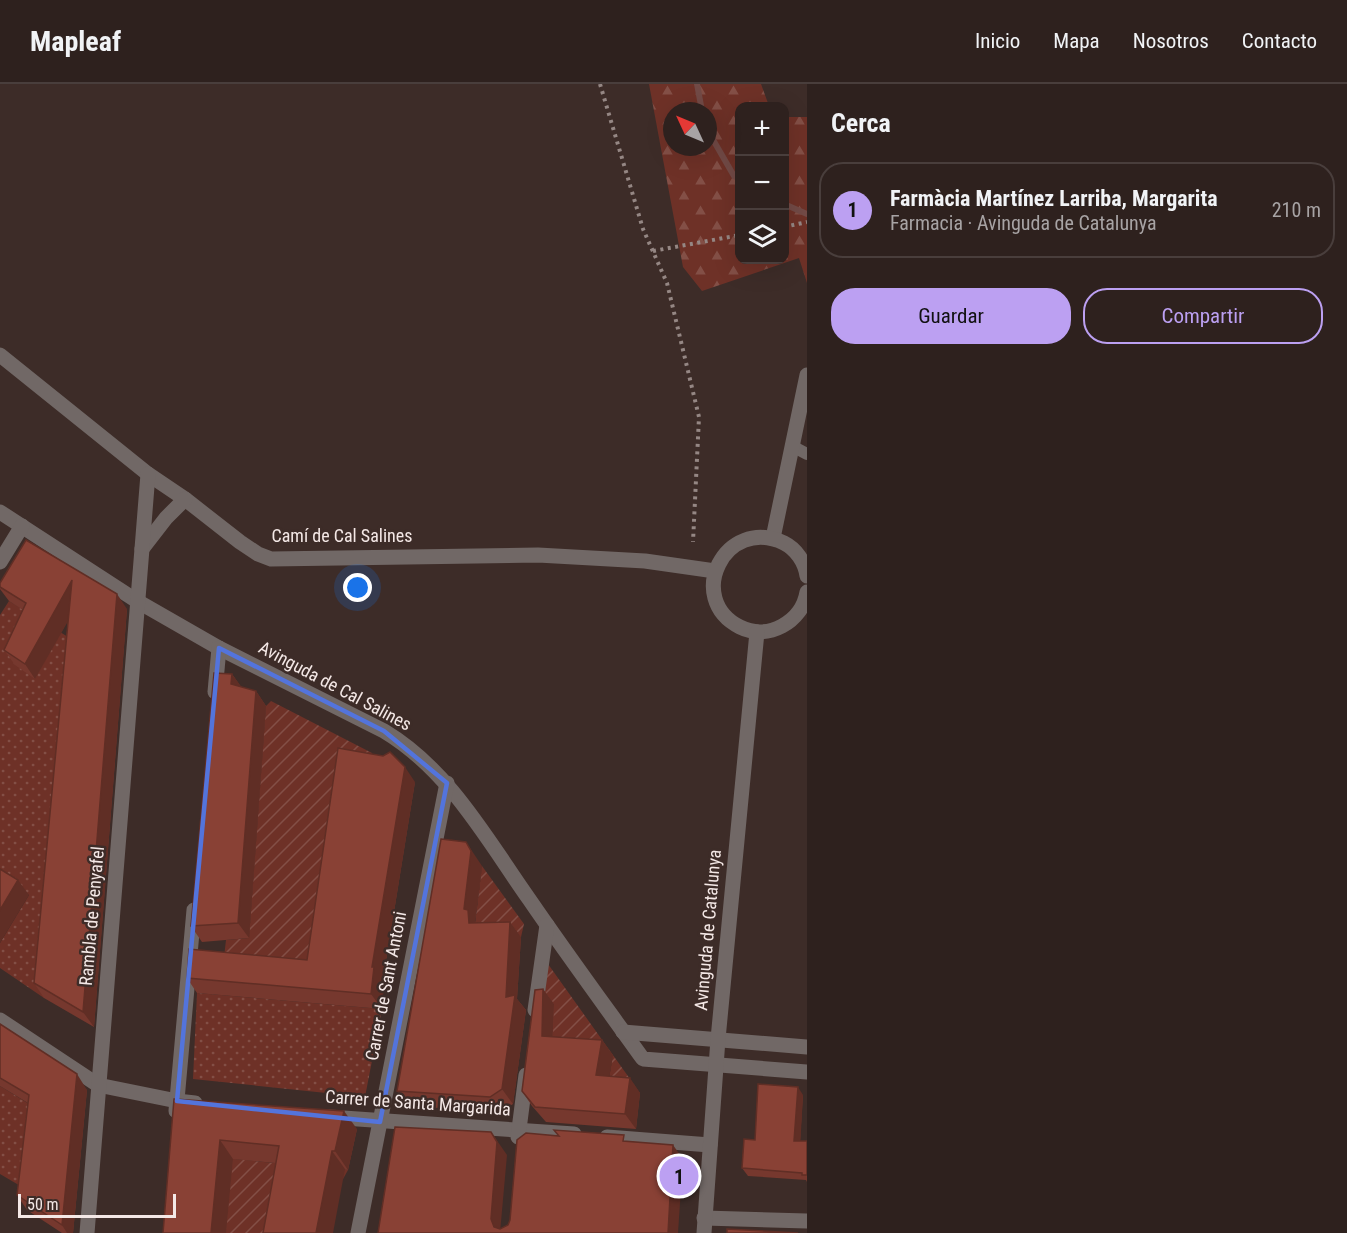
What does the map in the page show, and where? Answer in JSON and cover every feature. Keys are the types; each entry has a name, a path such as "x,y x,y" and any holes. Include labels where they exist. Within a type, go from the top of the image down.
{"street":[{"name":"Camí de Cal Salines","path":"0,354 148,474 186,499 240,542 258,554 272,559 538,555 645,561 715,571"},
{"path":"773,538 807,375"},
{"name":"Rambla de Penyafel","path":"87,1233 148,474"},
{"path":"142,549 166,518 186,499"},
{"name":"Avinguda de Cal Salines","path":"0,512 137,601 219,648 398,739 429,764 447,783 643,1059 807,1072"},
{"path":"0,562 22,526"},
{"path":"807,576 799,555 788,545 773,538 759,537 744,539 731,547 722,557 715,571 713,585 715,598 721,611 731,622 756,632 772,630 787,624 798,614 806,600 807,592"},
{"name":"Avinguda de Catalunya","path":"704,1225 718,1039 756,632"},
{"path":"213,707 219,648"},
{"name":"Carrer de Sant Antoni","path":"358,1233 447,783"},
{"path":"175,1123 196,898"},
{"path":"533,1028 547,925"},
{"path":"0,1020 99,1085 177,1101 213,1105"},
{"path":"623,1032 807,1047"},
{"path":"517,1153 528,1062"},
{"name":"Carrer de Santa Margarida","path":"320,1116 710,1145"},
{"path":"704,1225 807,1221"}],"lane":[{"path":"792,446 807,454"}],"path":[{"path":"600,84 643,229 667,284 699,417 693,542"},
{"path":"789,226 807,222"},
{"path":"652,252 735,236"}],"highlighted area":[{"path":"219,648 384,731 447,783 380,1122 177,1101"}],"green space":[{"path":"649,84 761,84 768,102 735,102 735,264 781,264 702,291 683,267"},
{"path":"789,117 807,117 807,283 799,258 789,261"},
{"path":"9,601 78,643 44,998 0,968 0,943 29,895 0,878 0,615"},
{"path":"271,701 372,753 318,976 223,966 226,940 249,938 266,706"},
{"path":"482,866 524,924 521,937 479,939 475,924"},
{"path":"548,964 613,1055 561,1062 540,1007"},
{"path":"197,993 382,1009 365,1097 193,1079"},
{"path":"613,1055 640,1093 607,1090"},
{"path":"0,1086 39,1110 29,1191 0,1174"},
{"path":"203,1156 348,1170 343,1179 280,1233 226,1233"}],"building":[{"path":"26,540 117,594 83,1012 34,983 72,580 25,664 4,650 26,603 0,587 0,583"},
{"path":"214,673 232,674 231,684 256,691 238,923 191,926"},
{"path":"338,748 383,756 390,752 405,767 372,967 374,967 371,994 187,978 189,949 307,960"},
{"path":"441,839 466,842 471,851 464,909 468,910 469,923 510,922 506,997 515,995 502,1089 490,1097 397,1091"},
{"path":"0,869 18,880 0,910"},
{"path":"543,989 542,1036 602,1040 596,1075 630,1078 625,1114 535,1107 522,1091 535,990"},
{"path":"0,1024 77,1074 62,1225 17,1195 29,1095 0,1078"},
{"path":"758,1084 798,1087 794,1141 807,1141 807,1175 742,1168 744,1139 755,1140"},
{"path":"174,1099 344,1111 335,1151 332,1151 316,1233 263,1233 279,1146 220,1140 211,1233 163,1233"},
{"path":"395,1127 491,1132 497,1142 491,1219 494,1227 500,1229 508,1225 510,1220 517,1140 526,1133 559,1136 554,1130 624,1135 623,1141 673,1145 668,1233 378,1233"},
{"path":"727,1229 798,1233 727,1233"}],"waterway":[{"path":"697,84 700,102"},
{"path":"717,147 735,176"},
{"path":"789,206 807,214"}],"place":[{"name":"Farmàcia Martínez Larriba, Margarita","path":"679,1176"}]}
